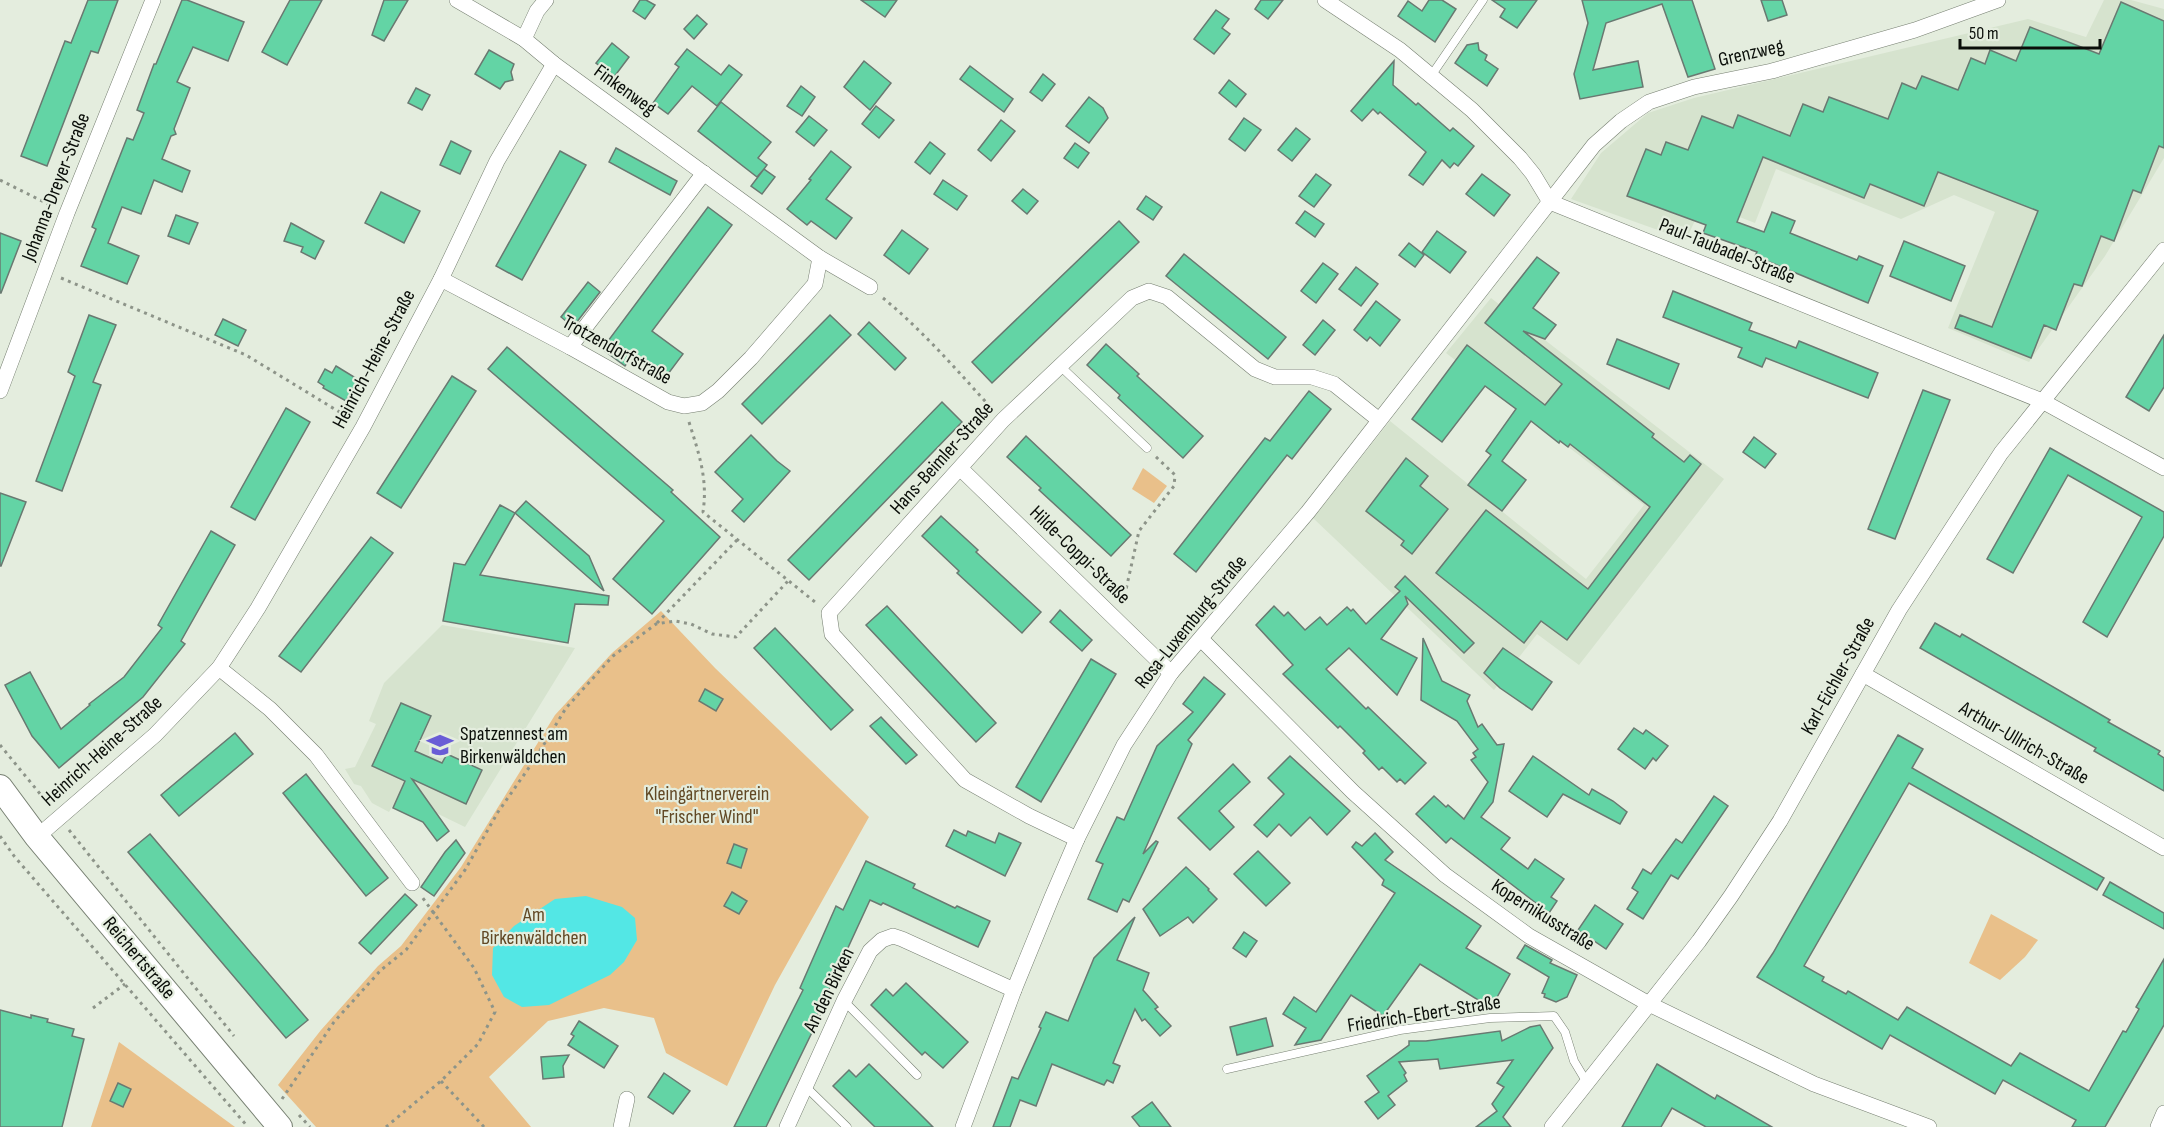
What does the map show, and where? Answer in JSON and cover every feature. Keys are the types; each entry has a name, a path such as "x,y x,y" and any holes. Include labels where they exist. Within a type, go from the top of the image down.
{"main road":[{"name":"Reichertstraße","path":"0,787 37,837 282,1112"}],"street":[{"name":"Johanna-Dreyer-Straße","path":"0,391 67,213 153,0"},
{"name":"Finkenweg","path":"458,0 524,39 554,64 820,258 870,287"},
{"path":"524,39 537,11 546,0"},
{"path":"1325,0 1400,50 1472,110 1520,158 1550,202"},
{"name":"Grenzweg","path":"1550,202 1594,145 1649,102 1694,87 1772,71 1915,30 1998,0"},
{"name":"Heinrich-Heine-Straße","path":"37,837 155,735 219,668 258,609 363,427 441,279 497,161 554,64"},
{"path":"570,347 704,173"},
{"name":"Paul-Taubadel-Straße","path":"1550,202 2042,400 2164,468"},
{"name":"Rosa-Luxemburg-Straße","path":"963,1127 1014,990 1077,839 1124,745 1171,673 1308,512 1550,202"},
{"name":"Karl-Eichler-Straße","path":"1552,1127 1731,896 1780,820 1899,610 2001,453 2164,249"},
{"name":"Trotzendorfstraße","path":"441,279 668,402 684,406 702,403 718,391 751,358 815,284 820,258"},
{"name":"Hans-Beimler-Straße","path":"829,613 1003,420 1131,298 1149,291 1167,297 1255,369 1275,377 1312,378 1334,384 1379,420"},
{"name":"Hilde-Coppi-Straße","path":"961,469 1171,673"},
{"path":"829,613 832,634 965,780 1029,816 1077,839"},
{"name":"Kopernikusstraße","path":"1202,639 1353,792 1445,875 1529,936 1649,1004 1814,1083 1929,1127"},
{"path":"219,668 270,709 316,755 412,883"},
{"name":"Arthur-Ullrich-Straße","path":"1863,674 2164,848"},
{"name":"An den Birken","path":"788,1127 844,1001 870,951 882,940 892,936 902,939 1014,990"},
{"path":"621,1127 627,1099"},
{"path":"2158,1127 2164,1113"}],"lane":[{"path":"1431,76 1483,0"},
{"path":"1060,366 1147,448"},
{"path":"844,1001 917,1075"},
{"name":"Friedrich-Ebert-Straße","path":"1227,1069 1400,1030 1490,1018 1554,1016 1565,1032 1574,1060 1586,1081"},
{"path":"806,1087 847,1127"}],"path":[{"path":"0,180 67,213"},
{"path":"45,271 246,355 363,427"},
{"path":"870,287 902,313 1003,420"},
{"path":"684,406 702,464 706,492 703,512 829,613"},
{"path":"1112,615 1123,603 1138,531 1174,486 1175,475 1147,448"},
{"path":"282,1112 334,1022 381,970 406,950 465,870 498,812 535,759 566,708 613,656 656,624 737,540"},
{"path":"656,624 675,621 691,624 712,634 736,637 788,581"},
{"path":"0,745 240,1044"},
{"path":"0,836 14,856 248,1127"},
{"path":"386,1127 441,1081 478,1044 495,1012 474,968 412,883"},
{"path":"93,1008 124,984"},
{"path":"441,1081 483,1126"},
{"path":"276,1089 282,1112 310,1127"}],"shaded area":[{"path":"2104,0 2131,0 2164,9 2164,158 2105,256 2029,362 1948,328 1995,212 1954,195 1901,219 1776,169 1755,223 1703,203 1686,240 1571,199 1601,153 1648,113 1694,98 2028,19 2086,37"},
{"path":"1491,298 1724,479 1579,665 1537,634 1494,690 1313,518 1390,421 1586,579 1644,505 1446,353"},
{"name":"Spatzennest am Birkenwäldchen","path":"442,625 575,648 465,827 399,795 389,812 372,803 361,786 354,784 345,769 355,767 376,724 369,721 384,683"}],"green space":[{"path":"1143,468 1167,486 1154,503 1132,489"},
{"name":"Am Birkenwäldchen","path":"661,611 715,668 869,817 775,985 727,1086 666,1053 654,1018 604,1008 548,1021 489,1077 531,1127 316,1127 278,1085 321,1030 378,966 401,946 461,867 555,715 612,653"},
{"path":"1991,914 2038,940 2025,957 2000,980 1969,963"},
{"path":"119,1042 235,1127 91,1127"}],"water":[{"path":"586,896 622,907 635,918 637,940 624,962 610,975 549,1005 522,1007 504,997 492,975 493,948 514,926 555,899"}],"building":[{"path":"88,0 118,0 98,53 91,51 47,166 21,156 65,41 71,43"},
{"path":"182,0 244,22 228,61 193,47 177,82 190,88 174,129 176,134 171,136 162,159 190,171 182,192 154,180 141,214 122,207 108,243 139,256 127,284 81,266 96,229 92,227 127,138 133,140 144,113 137,110"},
{"path":"290,0 322,0 287,65 262,52"},
{"path":"384,0 408,0 384,41 372,35"},
{"path":"640,0 646,0 655,5 645,19 633,11"},
{"path":"861,0 897,0 885,17"},
{"path":"1261,0 1283,0 1268,19 1255,9"},
{"path":"1429,0 1442,0 1456,9 1435,42 1398,16 1408,1 1422,11"},
{"path":"1492,0 1537,0 1517,28 1500,17 1505,9"},
{"path":"1582,0 1692,0 1715,69 1688,77 1662,4 1606,23 1593,70 1638,61 1643,87 1580,99 1574,74 1588,23"},
{"path":"1761,0 1782,0 1787,15 1768,21"},
{"path":"2121,2 2164,21 2164,148 2159,146 2141,193 2133,190 2114,241 2101,236 2082,286 2074,284 2056,330 2044,325 2031,358 1955,328 1960,315 1992,327 2038,211 1938,172 1924,206 1870,184 1864,198 1763,157 1737,222 1764,232 1772,212 1795,221 1790,233 1857,260 1859,256 1883,266 1868,303 1755,256 1757,252 1703,233 1706,225 1627,196 1646,149 1661,155 1666,142 1688,150 1702,116 1733,128 1738,115 1790,136 1803,104 1823,112 1829,97 1888,119 1902,83 1916,89 1922,76 1958,90 1971,58 1985,64 1990,50 2016,61 2030,27 2099,54"},
{"path":"1216,10 1229,19 1222,28 1230,34 1214,54 1194,39"},
{"path":"697,15 707,24 694,39 684,29"},
{"path":"612,43 629,57 614,77 596,63"},
{"path":"1478,43 1479,50 1487,55 1485,60 1498,69 1487,86 1455,63 1467,45"},
{"path":"687,49 721,75 729,65 742,75 717,106 692,86 668,114 653,103 679,67 675,64"},
{"path":"489,50 514,64 511,72 513,80 505,82 500,89 475,74"},
{"path":"864,61 891,83 870,110 844,87"},
{"path":"1394,61 1393,85 1450,131 1453,128 1474,146 1458,166 1454,163 1450,168 1442,160 1423,185 1409,175 1426,152 1380,112 1378,114 1373,109 1362,121 1351,111"},
{"path":"970,66 1013,99 1004,112 960,79"},
{"path":"1043,74 1055,84 1042,101 1030,92"},
{"path":"1229,80 1246,94 1236,107 1219,93"},
{"path":"801,86 815,97 802,116 787,106"},
{"path":"416,88 430,95 422,110 408,103"},
{"path":"1089,97 1103,108 1108,118 1089,143 1066,126"},
{"path":"721,102 771,142 758,158 767,165 757,177 698,131"},
{"path":"876,106 894,120 879,138 862,124"},
{"path":"809,116 827,130 814,146 796,132"},
{"path":"1244,118 1261,130 1245,151 1229,139"},
{"path":"1001,120 1015,131 991,161 978,150"},
{"path":"1296,128 1310,139 1292,161 1278,150"},
{"path":"451,141 471,151 460,174 440,165"},
{"path":"930,142 945,154 930,174 915,162"},
{"path":"1075,143 1089,153 1078,168 1064,158"},
{"path":"616,148 677,181 670,195 609,162"},
{"path":"560,151 586,165 522,280 496,266"},
{"path":"831,151 851,167 826,199 852,218 836,239 811,221 807,225 787,209"},
{"path":"764,169 775,177 762,194 751,186"},
{"path":"1316,174 1331,185 1314,207 1299,196"},
{"path":"1482,174 1510,195 1494,216 1466,194"},
{"path":"943,180 967,196 957,210 934,194"},
{"path":"1023,189 1038,201 1027,214 1012,201"},
{"path":"381,192 420,211 404,243 365,223"},
{"path":"1146,196 1162,207 1153,220 1137,209"},
{"path":"708,207 732,225 652,331 683,354 662,382 630,359 625,366 602,349"},
{"path":"1305,211 1324,224 1315,237 1296,223"},
{"path":"176,215 198,223 189,244 168,236"},
{"path":"1119,221 1139,242 992,383 972,362"},
{"path":"291,223 324,241 315,259 301,252 303,247 284,241"},
{"path":"902,230 928,249 909,274 884,255"},
{"path":"1437,231 1466,252 1450,273 1422,252"},
{"path":"0,233 21,241 1,293 0,293"},
{"path":"1904,241 1965,266 1951,301 1890,276"},
{"path":"1409,243 1424,255 1415,267 1399,255"},
{"path":"1184,254 1286,337 1268,359 1166,276"},
{"path":"1537,257 1559,273 1533,308 1556,325 1545,339 1523,331 1654,434 1652,437 1684,462 1690,455 1701,464 1567,640 1541,621 1524,643 1436,573 1486,510 1588,589 1650,507 1570,444 1568,447 1560,441 1559,443 1531,421 1502,461 1526,480 1502,511 1468,485 1491,455 1486,451 1516,409 1485,386 1442,442 1412,419 1467,345 1545,405 1562,384 1485,323"},
{"path":"1323,263 1338,274 1316,303 1301,291"},
{"path":"1356,267 1378,284 1361,306 1339,289"},
{"path":"588,282 600,292 573,327 561,317"},
{"path":"1673,291 1752,323 1749,330 1796,348 1799,341 1878,373 1868,398 1766,358 1762,367 1738,357 1742,348 1663,317"},
{"path":"1376,301 1400,320 1380,346 1370,337 1367,341 1354,330"},
{"path":"89,315 116,325 93,382 101,385 62,491 36,481 75,376 68,372"},
{"path":"830,315 851,335 762,424 742,404"},
{"path":"223,319 246,330 238,346 215,335"},
{"path":"1323,320 1335,330 1315,355 1303,345"},
{"path":"869,322 906,358 895,370 858,334"},
{"path":"2164,335 2164,387 2149,411 2126,397"},
{"path":"1617,339 1679,364 1669,389 1607,364"},
{"path":"1106,344 1139,374 1137,376 1203,436 1183,458 1118,398 1120,395 1087,365"},
{"path":"507,347 673,490 671,492 720,537 652,614 613,579 664,521 488,369"},
{"path":"336,366 359,380 346,401 323,388 324,386 318,382 325,369 332,373"},
{"path":"452,376 476,391 401,508 377,493"},
{"path":"1923,390 1950,400 1895,539 1868,529"},
{"path":"1309,391 1331,409 1292,459 1287,455 1196,572 1174,554 1265,438 1270,441"},
{"path":"942,402 962,422 809,580 788,560"},
{"path":"286,408 310,422 255,520 231,507"},
{"path":"751,435 790,471 744,522 732,511 743,499 715,472"},
{"path":"1026,436 1131,535 1111,556 1039,490 1041,488 1007,457"},
{"path":"1754,437 1776,454 1765,468 1743,452"},
{"path":"2050,448 2164,512 2164,536 2107,637 2083,622 2142,517 2068,475 2013,573 1987,559"},
{"path":"1406,458 1428,476 1420,486 1448,509 1412,554 1401,545 1404,541 1366,511"},
{"path":"0,493 26,502 1,566 0,566"},
{"path":"526,501 589,556 604,591 515,513"},
{"path":"500,505 515,513 480,575 609,596 608,605 575,604 568,643 443,621 454,563 465,565"},
{"path":"941,516 1041,612 1022,633 957,573 959,571 922,536"},
{"path":"211,531 235,545 181,641 185,644 143,697 59,768 32,736 5,685 30,672 61,729 124,677 162,628 158,625"},
{"path":"371,537 393,553 301,672 279,656"},
{"path":"1405,576 1474,643 1464,653 1405,596 1408,604 1381,639 1417,658 1397,695 1349,648 1326,669 1426,763 1405,784 1400,779 1397,782 1382,767 1379,770 1363,753 1365,751 1340,726 1338,728 1283,674 1293,665 1256,625 1274,606 1284,616 1288,612 1305,630 1320,617 1327,625 1347,607 1351,611 1353,609 1366,624 1400,591 1395,587"},
{"path":"887,606 996,723 976,742 866,625"},
{"path":"1060,610 1092,640 1082,651 1050,622"},
{"path":"1935,623 1960,637 1962,634 2160,751 2158,754 2164,758 2164,791 2094,751 2096,748 1920,648"},
{"path":"775,628 853,710 831,730 754,648"},
{"path":"1423,638 1442,681 1470,695 1467,701 1478,727 1482,724 1497,745 1504,744 1493,802 1481,817 1510,838 1501,849 1528,869 1535,859 1564,879 1551,897 1557,901 1549,913 1451,838 1446,843 1416,814 1434,796 1464,819 1488,782 1471,760 1476,757 1473,753 1478,749 1457,721 1421,700"},
{"path":"1503,648 1552,682 1532,710 1500,688 1484,673"},
{"path":"1091,659 1116,674 1041,802 1016,787"},
{"path":"1204,677 1225,694 1188,740 1192,744 1143,854 1156,841 1158,842 1129,902 1123,899 1117,912 1088,899 1103,864 1096,861 1117,817 1124,820 1157,746 1193,712 1183,704"},
{"path":"705,689 723,699 716,711 699,701"},
{"path":"401,703 431,716 415,751 442,763 447,754 482,770 466,804 412,779 449,831 437,841 423,822 393,808 405,781 372,766"},
{"path":"881,717 917,755 906,764 870,726"},
{"path":"1634,728 1643,734 1646,730 1668,746 1656,761 1653,758 1645,769 1618,749"},
{"path":"235,733 253,754 179,816 161,795"},
{"path":"1898,735 1923,749 1912,768 2104,878 2097,890 1909,783 1804,966 1824,977 1822,981 1846,994 1848,991 1898,1020 1907,1007 2011,1066 2020,1053 2089,1091 2123,1031 2126,1032 2139,1009 2136,1007 2164,959 2164,1025 2105,1127 2072,1127 2076,1120 2003,1080 1995,1094 1890,1035 1882,1049 1757,977"},
{"path":"1290,756 1350,811 1327,835 1310,817 1291,836 1279,824 1267,837 1254,825 1284,794 1268,778"},
{"path":"1533,756 1589,795 1592,789 1613,801 1627,812 1620,824 1563,794 1547,817 1509,791"},
{"path":"1233,764 1250,782 1219,811 1234,827 1210,850 1178,818"},
{"path":"306,774 388,878 366,896 283,793"},
{"path":"1714,796 1728,806 1678,879 1671,875 1643,919 1627,909 1638,892 1632,888 1643,869 1651,874 1676,839 1682,843"},
{"path":"954,830 966,836 968,831 995,843 999,833 1021,843 1005,876 946,846"},
{"path":"1375,833 1393,852 1385,860 1481,926 1466,948 1510,974 1491,1008 1420,964 1383,1016 1351,995 1321,1040 1295,1045 1306,1028 1283,1014 1294,997 1316,1012 1395,893 1382,885 1384,880 1352,847 1356,842 1362,846"},
{"path":"150,834 308,1020 286,1038 128,852"},
{"path":"456,840 465,853 434,896 421,887"},
{"path":"734,844 747,849 741,868 727,863"},
{"path":"1258,851 1290,883 1266,906 1234,874"},
{"path":"866,861 915,884 913,888 955,908 957,906 990,921 978,947 883,903 881,905 870,900 817,1015 820,1016 766,1127 734,1127 803,990 800,988 836,906 843,910"},
{"path":"1186,867 1217,899 1193,923 1188,917 1160,936 1143,909"},
{"path":"2110,882 2164,913 2164,929 2103,895"},
{"path":"732,892 747,901 739,914 724,906"},
{"path":"405,894 417,905 371,954 359,943"},
{"path":"1595,905 1623,924 1606,949 1578,930"},
{"path":"1135,917 1117,960 1149,973 1143,990 1158,1007 1155,1009 1171,1026 1160,1036 1145,1019 1142,1021 1135,1009 1113,1063 1120,1066 1113,1083 1107,1080 1104,1085 1052,1064 1036,1106 1020,1100 1010,1127 993,1127 1012,1077 1018,1079 1046,1012 1068,1021 1094,958"},
{"path":"1244,932 1257,941 1246,957 1233,948"},
{"path":"1525,945 1552,960 1550,963 1577,975 1567,997 1556,1002 1544,997 1545,994 1542,993 1549,977 1517,958"},
{"path":"906,983 968,1042 943,1068 925,1052 922,1055 871,1005 886,989 893,996"},
{"path":"0,1010 31,1018 31,1015 48,1019 47,1022 74,1029 72,1036 84,1039 62,1127 0,1127"},
{"path":"1266,1018 1273,1046 1237,1055 1230,1027"},
{"path":"579,1021 618,1046 604,1068 568,1045 574,1036 571,1034"},
{"path":"1540,1025 1553,1048 1503,1117 1511,1127 1476,1127 1497,1111 1492,1104 1504,1087 1497,1083 1513,1060 1440,1069 1438,1059 1399,1062 1406,1073 1404,1075 1407,1081 1388,1096 1395,1105 1378,1119 1365,1102 1379,1092 1367,1076 1409,1045 1409,1041 1426,1041 1500,1031 1502,1041 1530,1027"},
{"path":"569,1055 563,1066 564,1077 543,1079 541,1057"},
{"path":"869,1064 933,1127 875,1127 833,1086 849,1070 856,1077"},
{"path":"1657,1064 1715,1099 1717,1095 1772,1127 1706,1127 1672,1108 1661,1127 1622,1127"},
{"path":"664,1073 690,1091 673,1114 648,1097"},
{"path":"118,1083 131,1089 123,1107 110,1101"},
{"path":"1152,1102 1171,1127 1140,1127 1132,1117"}],"place":[{"name":"Spatzennest am Birkenwäldchen","path":"440,745"}],"park label":[{"name":"Kleingärtnerverein \"Frischer Wind\"","path":"707,806"}]}
